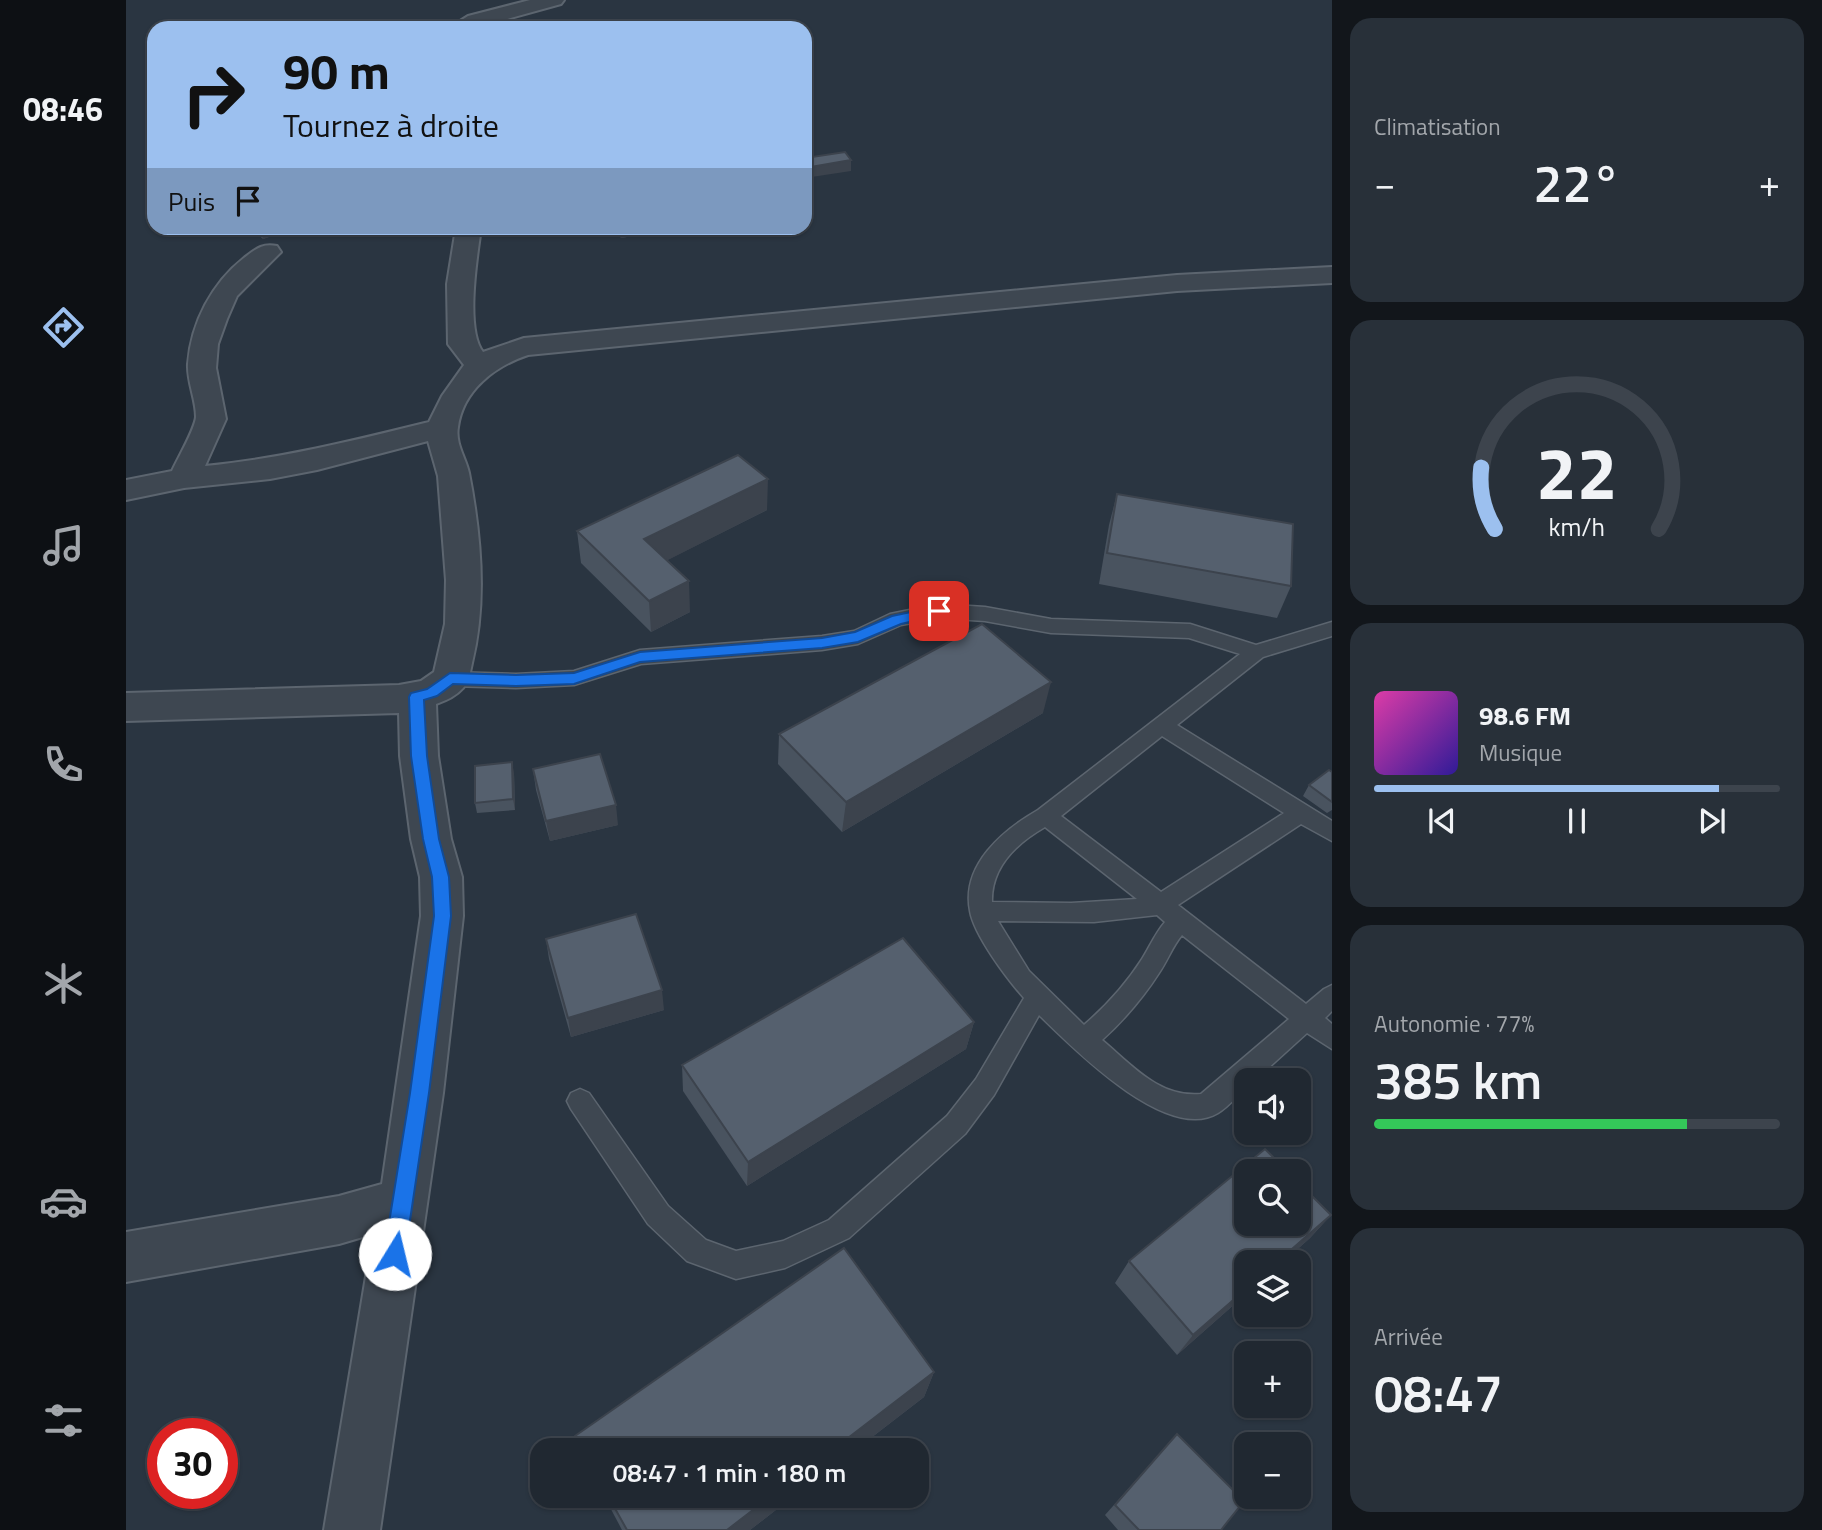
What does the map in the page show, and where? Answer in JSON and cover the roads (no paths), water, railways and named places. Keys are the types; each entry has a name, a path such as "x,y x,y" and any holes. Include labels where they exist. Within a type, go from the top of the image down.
{"street":[{"path":"473,21 554,0"},
{"path":"467,235 460,284 461,344 480,366"},
{"path":"184,478 211,419 202,368 204,344 213,319 224,294 243,272 268,252"},
{"path":"352,1530 403,1202 442,916 440,877 431,839 419,756 433,688 463,618 464,554 453,469 443,440 442,428 449,410 480,366 513,351 550,344 1177,283 1332,275"},
{"path":"126,491 184,478 270,469 317,460 442,428"},
{"path":"126,707 433,688"},
{"path":"126,1257 339,1220 403,1202"}],"lane":[{"path":"433,688 574,678 640,657 846,639 897,619 939,611 985,614 1051,625 1190,631 1256,652"},
{"path":"1332,629 1256,652 1046,816 1000,847 983,880 981,911 1016,973 1037,997 1152,1096 1164,1103 1193,1108 1209,1105 1332,996"},
{"path":"1162,726 1332,832"},
{"path":"981,911 1042,913 1160,905 1302,813"},
{"path":"1046,816 1332,1038"},
{"path":"1085,1039 1115,1013 1152,964 1161,944 1180,921"},
{"path":"580,1101 658,1215 696,1251 736,1265 785,1254 839,1229 956,1125 985,1087 1037,997"}]}
